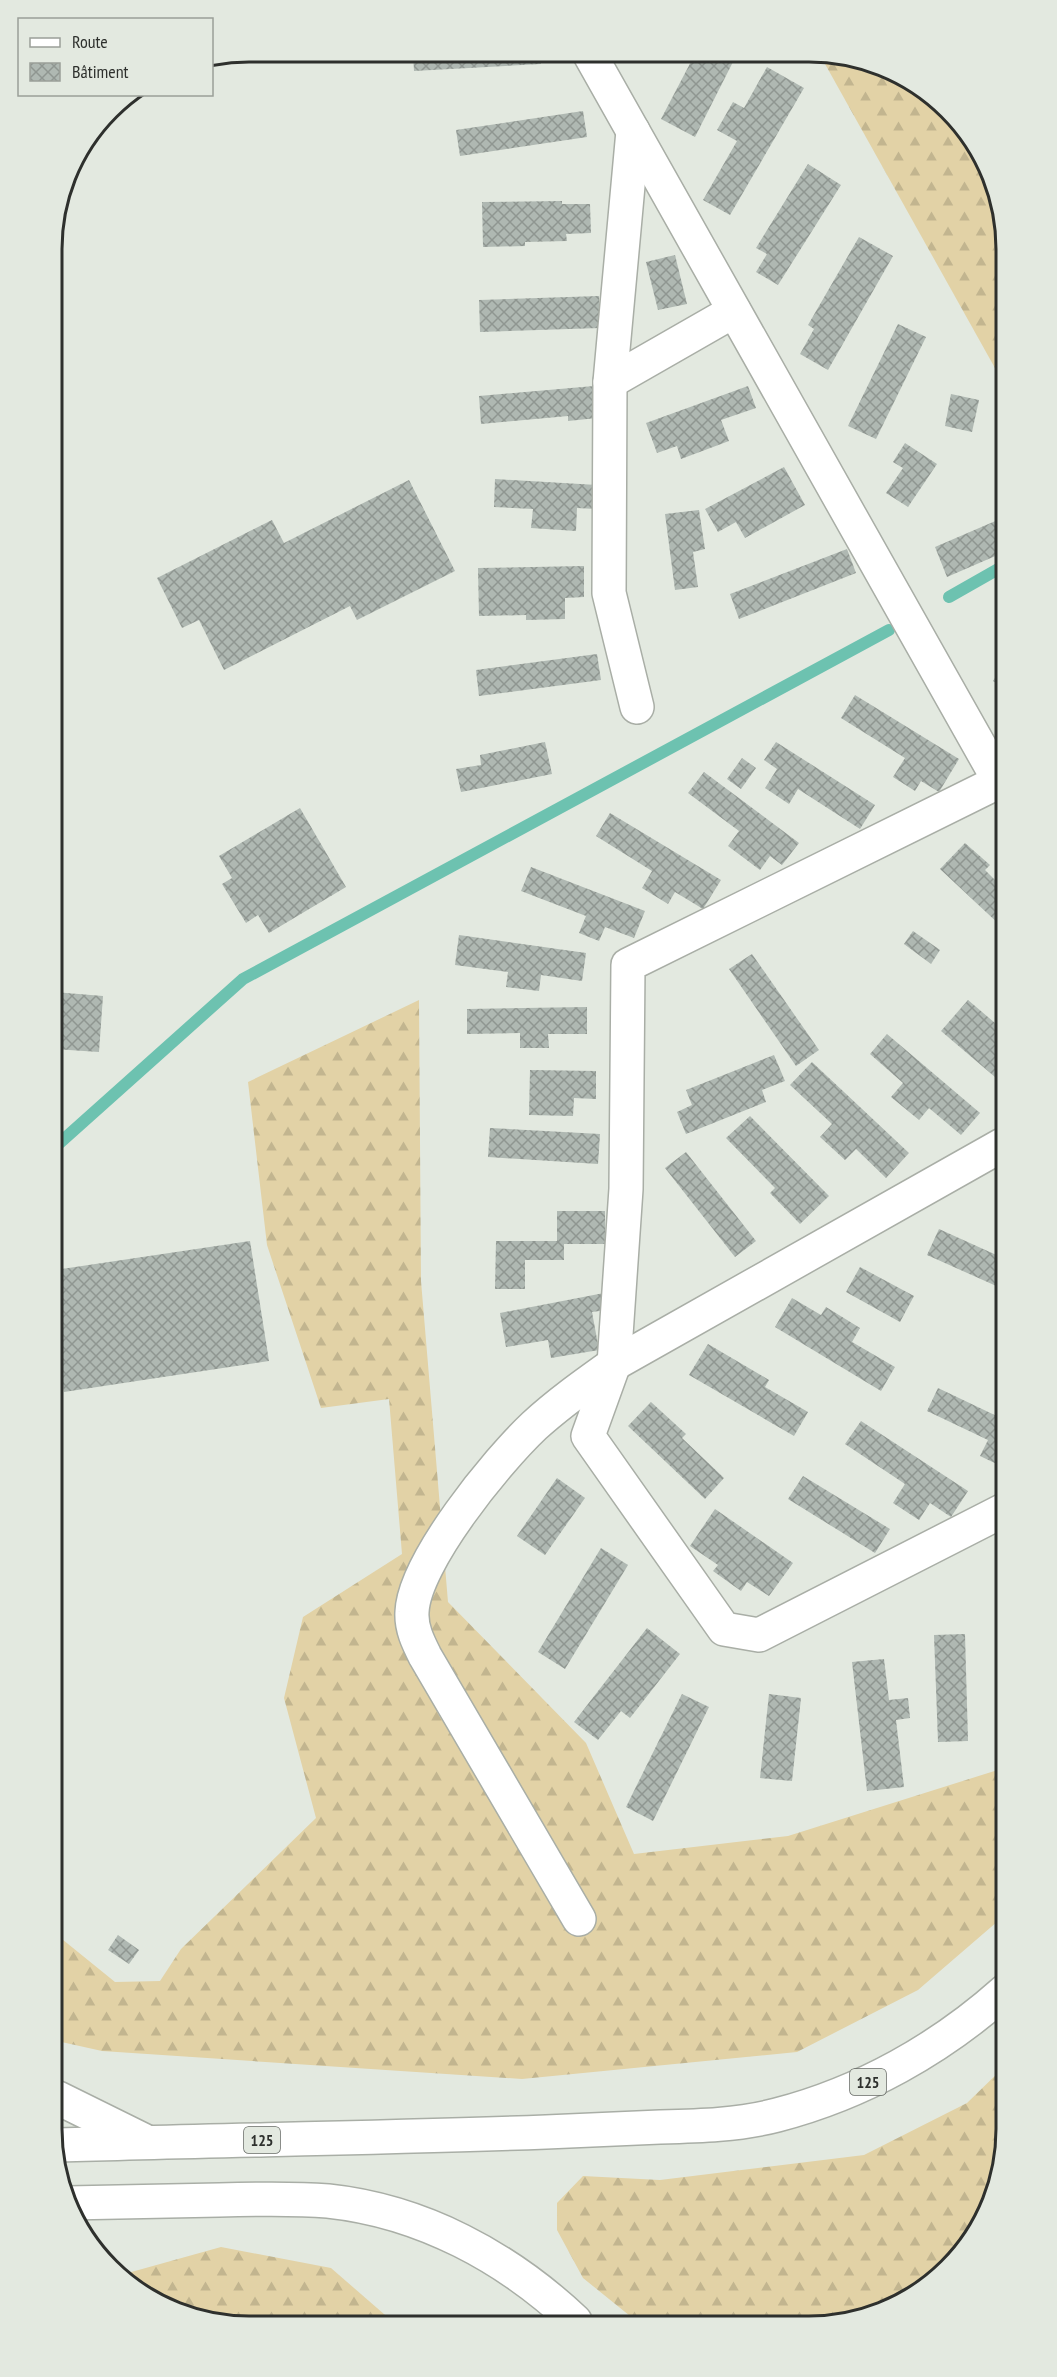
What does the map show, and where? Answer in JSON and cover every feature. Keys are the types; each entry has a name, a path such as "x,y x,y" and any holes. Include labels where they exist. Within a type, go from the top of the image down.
{"main road":[{"path":"594,62 996,774"},
{"path":"633,131 610,382 609,593 638,707"},
{"path":"610,382 734,311"},
{"path":"995,1514 759,1635 723,1629 588,1436 614,1364 626,1189 628,965 996,784"},
{"path":"579,1919 425,1656 414,1632 411,1615 418,1584 430,1559 455,1519 484,1483 532,1428 563,1401 614,1364 996,1149"},
{"name":"125","path":"62,2145 710,2126 765,2118 839,2095 899,2066 933,2047 995,1999"},
{"path":"61,2099 147,2142"},
{"path":"77,2203 285,2199 329,2201 374,2210 438,2230 486,2253 533,2284 570,2316"}],"green space":[{"path":"824,63 869,71 902,87 941,116 970,155 989,200 994,224 996,370"},
{"path":"419,1000 421,1281 448,1602 586,1743 634,1854 788,1836 995,1771 995,1924 918,1990 797,2052 522,2079 102,2051 61,2042 61,1938 115,1982 160,1981 181,1949 316,1818 284,1698 303,1617 402,1554 389,1399 321,1408 267,1245 248,1082"},
{"path":"995,2076 994,2153 981,2200 970,2222 949,2252 932,2269 902,2290 857,2309 809,2316 630,2316 583,2278 557,2230 557,2203 583,2176 660,2180 864,2155 967,2103"},
{"path":"221,2247 331,2268 386,2316 248,2316 212,2312 177,2301 155,2290 130,2272"}],"building":[{"path":"414,62 541,62 541,64 414,71"},
{"path":"691,62 733,62 695,137 661,119"},
{"path":"767,67 804,88 730,215 703,200 737,141 717,130 733,102 744,108"},
{"path":"583,111 587,137 460,156 456,130"},
{"path":"808,164 841,185 778,285 756,272 767,254 756,248"},
{"path":"562,201 562,204 590,204 591,233 566,234 567,241 525,242 525,246 483,247 482,202"},
{"path":"859,237 893,256 828,370 800,354 814,329 808,325"},
{"path":"675,255 687,304 658,310 646,262"},
{"path":"599,296 600,328 480,332 479,300"},
{"path":"898,324 926,337 876,439 848,426"},
{"path":"594,386 597,418 568,421 568,416 481,424 479,396"},
{"path":"748,386 756,408 721,420 729,441 681,459 677,446 657,453 646,423"},
{"path":"951,394 979,400 972,432 945,426"},
{"path":"905,443 937,464 908,507 886,493 903,468 893,462"},
{"path":"784,467 805,505 745,538 736,522 718,532 705,509"},
{"path":"495,479 597,485 595,509 577,508 576,531 531,528 533,509 494,507"},
{"path":"409,480 455,571 357,620 350,606 224,670 199,620 182,628 157,578 272,520 284,543"},
{"path":"699,510 705,549 693,552 698,587 675,590 665,514"},
{"path":"996,521 996,556 947,577 935,547"},
{"path":"847,549 856,573 739,619 730,594"},
{"path":"584,566 584,597 565,598 565,619 526,620 526,615 479,616 478,568"},
{"path":"597,654 601,680 479,696 476,670"},
{"path":"855,695 959,759 939,792 921,781 915,791 893,777 905,758 841,718"},
{"path":"545,742 552,774 461,792 456,769 481,765 480,755"},
{"path":"776,742 875,805 860,829 798,789 789,804 765,788 777,769 764,760"},
{"path":"742,758 756,768 741,789 727,779"},
{"path":"704,772 799,843 782,865 770,856 760,870 728,846 739,831 688,793"},
{"path":"300,808 346,887 269,933 258,915 246,923 222,884 232,878 219,856"},
{"path":"610,813 721,880 703,909 675,892 668,904 642,888 652,871 596,836"},
{"path":"965,843 990,865 985,870 996,881 996,921 940,869"},
{"path":"531,867 645,911 634,938 605,927 599,941 579,933 586,916 521,891"},
{"path":"913,931 940,950 931,964 904,944"},
{"path":"459,935 586,953 582,981 541,975 539,991 506,987 508,972 455,965"},
{"path":"752,954 819,1050 796,1066 729,969"},
{"path":"62,993 103,996 99,1052 62,1050"},
{"path":"968,1000 996,1024 996,1078 941,1031"},
{"path":"587,1007 587,1034 548,1034 549,1048 520,1048 520,1033 467,1034 467,1009"},
{"path":"887,1034 980,1113 961,1135 929,1108 919,1120 891,1097 903,1083 870,1054"},
{"path":"774,1055 785,1081 762,1090 766,1102 686,1134 677,1112 692,1105 686,1090"},
{"path":"812,1062 909,1153 886,1178 856,1149 845,1160 820,1137 832,1124 790,1085"},
{"path":"530,1070 596,1071 596,1099 574,1098 573,1116 529,1115"},
{"path":"750,1116 829,1196 800,1224 770,1193 775,1188 726,1138"},
{"path":"490,1128 600,1134 598,1164 488,1157"},
{"path":"686,1152 756,1241 735,1257 665,1168"},
{"path":"557,1211 605,1211 605,1244 564,1244 564,1260 525,1260 525,1289 495,1289 496,1241 557,1241"},
{"path":"939,1229 995,1255 995,1286 927,1255"},
{"path":"250,1241 269,1361 64,1392 61,1376 61,1269"},
{"path":"860,1267 914,1296 900,1322 846,1292"},
{"path":"604,1293 607,1310 592,1312 599,1350 551,1358 548,1340 506,1347 500,1313"},
{"path":"792,1298 821,1315 826,1307 860,1328 852,1342 895,1367 881,1391 775,1327"},
{"path":"708,1344 769,1380 765,1387 808,1412 794,1436 689,1375"},
{"path":"938,1388 995,1415 995,1463 980,1456 988,1440 927,1411"},
{"path":"651,1402 686,1434 682,1438 724,1478 705,1499 628,1426"},
{"path":"861,1421 968,1491 951,1517 930,1503 919,1520 893,1503 905,1484 845,1444"},
{"path":"803,1476 890,1529 875,1553 788,1499"},
{"path":"557,1478 585,1498 545,1555 517,1536"},
{"path":"715,1509 793,1563 769,1596 747,1582 741,1591 713,1571 718,1565 690,1546"},
{"path":"601,1548 628,1565 565,1669 538,1652"},
{"path":"647,1628 680,1654 630,1718 621,1711 598,1740 574,1722"},
{"path":"965,1634 968,1741 938,1742 934,1635"},
{"path":"884,1659 889,1700 908,1698 910,1718 896,1720 904,1787 867,1791 852,1662"},
{"path":"682,1694 709,1707 653,1821 626,1807"},
{"path":"769,1694 801,1698 792,1781 760,1778"},
{"path":"118,1935 139,1950 129,1964 108,1950"}],"waterway":[{"path":"949,597 996,570"},
{"path":"62,1141 243,979 889,630"}]}
